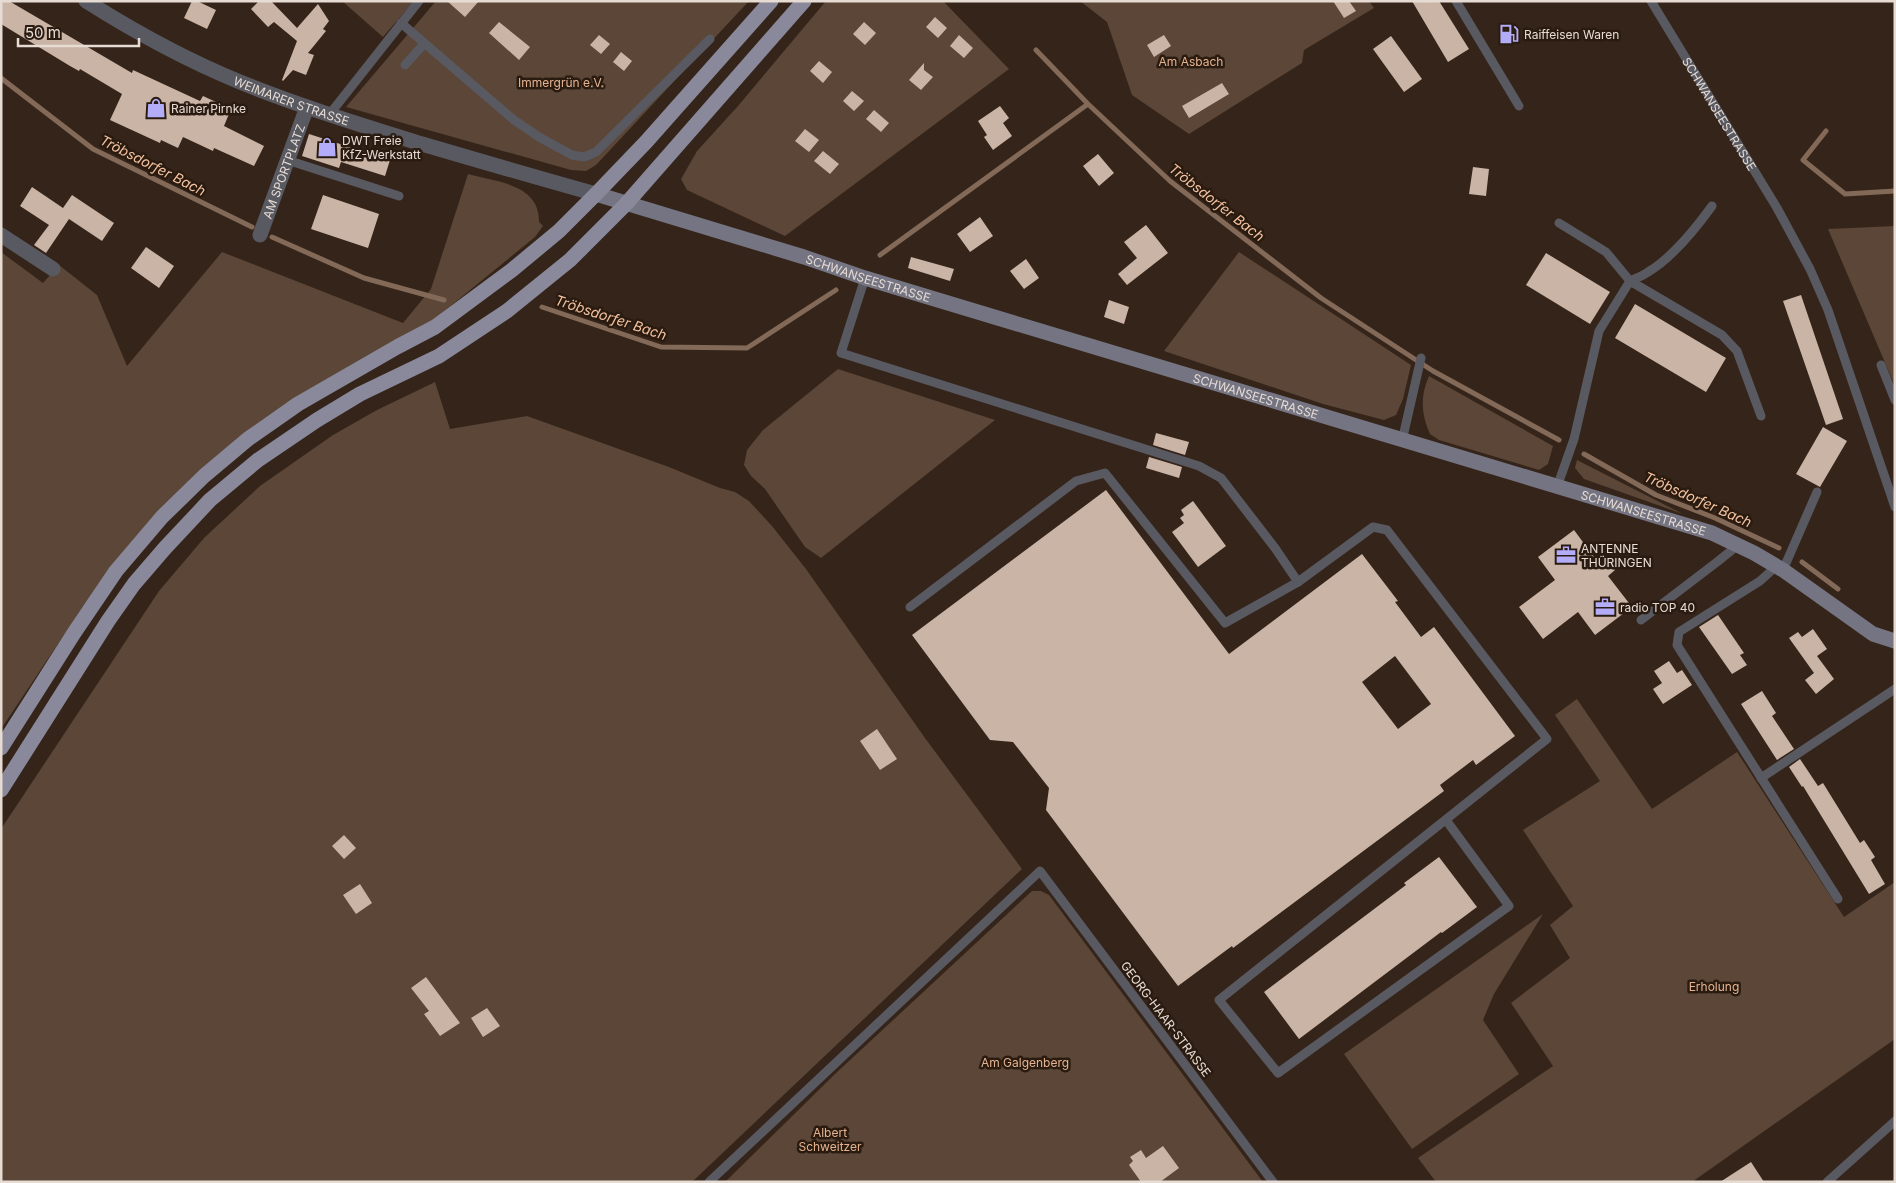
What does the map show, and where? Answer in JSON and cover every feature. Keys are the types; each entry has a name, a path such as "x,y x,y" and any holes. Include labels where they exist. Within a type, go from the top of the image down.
{"main road":[{"path":"1,748 74,633 116,572 162,517 204,476 248,439 298,404 435,327 512,270 559,231 646,142 771,1"},
{"path":"1,790 108,621 134,584 210,500 258,460 317,420 360,394 439,356 507,311 570,260 626,204 804,1"}],"street":[{"name":"WEIMARER STRASSE","path":"86,1 123,24 176,52 238,81 307,108 539,179 596,194"},
{"name":"AM SPORTPLATZ","path":"260,235 307,108"},
{"name":"SCHWANSEESTRASSE","path":"596,194 804,257 865,278 1712,533 1779,568 1873,634 1895,641"},
{"path":"1,235 53,269"}],"lane":[{"path":"329,115 420,1"},
{"path":"1456,1 1520,106"},
{"name":"SCHWANSEESTRASSE","path":"1651,1 1777,208 1810,269 1828,310 1895,507"},
{"path":"401,23 514,120 539,137 572,155 584,157 596,152 710,38"},
{"path":"405,65 424,44"},
{"path":"287,160 399,196"},
{"path":"1557,487 1574,439 1600,331 1630,281 1662,262 1712,206"},
{"path":"1559,223 1606,252 1630,281 1722,335 1736,351 1761,416"},
{"path":"865,278 840,353 1199,466 1221,478 1275,548 1298,582"},
{"path":"1402,441 1421,358"},
{"path":"1881,365 1895,400"},
{"path":"910,608 1076,481 1105,473 1225,623 1298,582 1373,527 1387,530 1547,739 1219,1000 1278,1073 1509,906 1446,820"},
{"path":"1817,492 1779,568 1679,632 1677,645 1838,900"},
{"path":"1641,620 1718,562 1732,550 1735,544"},
{"path":"1761,778 1895,689"},
{"name":"GEORG-HAAR-STRASSE","path":"709,1182 1040,871 1273,1182"},
{"path":"1827,1182 1895,1121"}],"green space":[{"path":"342,1 414,1 383,37"},
{"name":"Immergrün e.V.","path":"436,1 749,1 596,165 586,171 571,170 346,107"},
{"path":"826,1 943,1 1009,69 785,236 687,190 681,179 697,151 738,106"},
{"name":"Am Asbach","path":"1080,1 1369,1 1374,8 1304,50 1302,63 1189,134 1132,95 1107,22"},
{"path":"468,174 503,183 525,192 537,209 539,222 543,226 535,237 432,321 243,434 82,608 1,729 1,252 43,283 59,265 97,295 127,366 222,252 403,323 431,289"},
{"path":"1895,226 1895,386 1828,229"},
{"path":"1239,252 1411,365 1403,399 1396,415 1384,420 1323,404 1164,351"},
{"path":"838,369 995,420 821,558 805,547 765,489 751,476 744,465 747,450 763,430"},
{"path":"1429,376 1553,446 1548,464 1539,470 1439,440 1430,434 1423,412 1424,391"},
{"path":"435,382 450,429 527,416 735,492 749,501 772,526 806,569 925,738 1022,869 692,1182 1,1182 1,829 159,591 204,538 260,486 333,435 377,410"},
{"path":"1577,460 1683,514 1584,479 1575,468"},
{"name":"Erholung","path":"1577,699 1652,809 1737,752 1844,917 1895,882 1895,1039 1692,1182 1436,1182 1418,1158 1553,1066 1511,1003 1570,958 1550,925 1573,906 1523,830 1600,781 1555,715"},
{"name":"Am Galgenberg","path":"1032,891 1041,891 1049,895 1263,1182 725,1182 835,1074"},
{"path":"1543,914 1494,994 1483,1020 1519,1074 1412,1149 1344,1054"}],"building":[{"path":"1,1 9,1 132,73 133,70 200,101 203,96 231,109 224,126 264,146 254,166 214,148 213,151 183,137 178,148 161,140 160,143 110,120 122,94 80,69 79,71 70,66 1,24"},
{"path":"192,1 197,1 216,10 207,29 184,18"},
{"path":"259,1 271,1 297,28 318,4 329,21 323,29 326,31 308,53 314,55 306,75 293,70 282,80 297,41 274,22 268,27 251,9"},
{"path":"447,1 479,1 465,17"},
{"path":"1333,1 1349,1 1356,11 1344,18"},
{"path":"1412,1 1439,1 1469,49 1448,62"},
{"path":"935,17 947,28 938,38 926,27"},
{"path":"499,22 530,47 519,60 489,33"},
{"path":"864,22 876,33 865,45 853,34"},
{"path":"599,35 610,44 601,54 590,45"},
{"path":"959,35 973,48 964,58 950,46"},
{"path":"1164,35 1171,46 1154,57 1147,45"},
{"path":"1391,36 1422,79 1404,92 1373,49"},
{"path":"621,52 632,61 624,71 613,62"},
{"path":"819,61 832,72 823,83 810,71"},
{"path":"924,63 924,70 933,77 921,90 909,80"},
{"path":"1222,83 1229,94 1189,118 1182,106"},
{"path":"852,91 864,101 854,111 843,101"},
{"path":"1000,106 1009,118 1003,123 1012,136 993,150 984,137 987,135 978,121"},
{"path":"874,110 889,123 881,132 866,119"},
{"path":"805,129 819,140 809,152 795,141"},
{"path":"309,134 390,160 385,176 341,162 339,168 302,156"},
{"path":"823,151 839,164 830,174 814,161"},
{"path":"1098,154 1114,173 1099,186 1083,166"},
{"path":"1473,167 1489,169 1486,196 1469,194"},
{"path":"32,187 63,208 72,195 114,223 102,241 69,219 46,253 34,245 49,225 20,206"},
{"path":"323,195 379,214 368,248 311,229"},
{"path":"980,217 993,236 970,252 957,234"},
{"path":"1146,225 1168,253 1127,285 1118,274 1137,258 1124,242"},
{"path":"146,247 174,266 159,288 131,268"},
{"path":"1546,253 1610,292 1590,324 1526,285"},
{"path":"911,257 954,269 950,281 908,268"},
{"path":"1026,259 1039,278 1024,289 1010,271"},
{"path":"1801,295 1843,419 1826,425 1783,301"},
{"path":"1109,300 1129,307 1124,324 1104,317"},
{"path":"1635,304 1726,358 1706,392 1615,338"},
{"path":"1823,427 1847,441 1820,487 1796,474"},
{"path":"1156,433 1189,442 1185,455 1153,445"},
{"path":"1149,457 1182,467 1179,478 1146,468"},
{"path":"1106,490 1229,654 1362,554 1398,601 1395,602 1421,637 1434,627 1515,736 1476,765 1473,760 1440,785 1444,791 1233,948 1232,946 1178,986 1046,810 1049,788 1013,742 990,740 912,635","holes":["1395,656 1431,704 1398,729 1362,682"]},
{"path":"1193,501 1226,546 1198,567 1172,532 1184,523 1180,518 1184,515 1181,510"},
{"path":"1574,530 1597,561 1603,555 1615,570 1608,576 1632,607 1595,635 1578,612 1543,639 1519,607 1555,580 1538,557"},
{"path":"1718,615 1744,653 1740,655 1747,665 1732,674 1699,627"},
{"path":"1813,629 1827,649 1817,656 1834,679 1816,694 1805,680 1814,673 1789,638 1798,632 1802,637"},
{"path":"1669,661 1677,673 1682,670 1692,685 1663,704 1653,689 1662,683 1654,671"},
{"path":"1762,691 1776,713 1772,716 1794,749 1777,760 1741,704"},
{"path":"877,729 897,759 880,770 860,741"},
{"path":"1800,759 1818,786 1823,783 1860,843 1864,840 1875,857 1871,860 1885,884 1869,894 1803,786 1789,767"},
{"path":"344,835 356,848 344,859 332,846"},
{"path":"1439,857 1477,907 1299,1039 1264,992 1406,885 1404,883"},
{"path":"360,884 372,903 356,914 343,895"},
{"path":"426,977 460,1023 440,1036 424,1014 429,1011 411,988"},
{"path":"487,1008 500,1026 483,1037 471,1018"},
{"path":"1163,1146 1179,1168 1160,1182 1141,1182 1129,1165 1133,1161 1130,1157 1141,1150 1146,1158"},
{"path":"1751,1162 1764,1182 1720,1182"}],"waterway":[{"name":"Tröbsdorfer Bach","path":"1036,50 1088,104 1170,181 1321,298 1433,371 1559,440"},
{"name":"Tröbsdorfer Bach","path":"1,78 93,149 252,227"},
{"name":"Tröbsdorfer Bach","path":"880,255 1088,104"},
{"path":"1826,131 1803,160 1845,194 1895,191"},
{"name":"Tröbsdorfer Bach","path":"272,237 364,278 444,300"},
{"name":"Tröbsdorfer Bach","path":"542,307 661,347 747,348 836,290"},
{"name":"Tröbsdorfer Bach","path":"1584,454 1656,495 1715,518 1779,548"},
{"name":"Tröbsdorfer Bach","path":"1802,562 1838,589"}],"place":[{"name":"Raiffeisen Waren","path":"1509,34"},
{"name":"Rainer Pirnke","path":"156,108"},
{"name":"DWT Freie KfZ-Werkstatt","path":"327,147"},
{"name":"ANTENNE THÜRINGEN","path":"1566,555"},
{"name":"radio TOP 40","path":"1605,607"}],"park label":[{"name":"Albert Schweitzer","path":"830,1139"}]}
